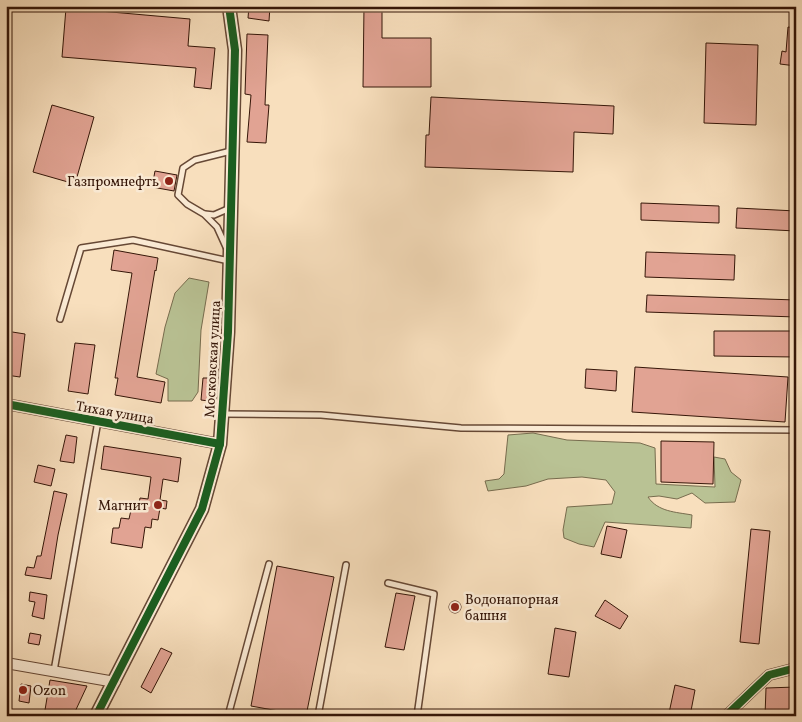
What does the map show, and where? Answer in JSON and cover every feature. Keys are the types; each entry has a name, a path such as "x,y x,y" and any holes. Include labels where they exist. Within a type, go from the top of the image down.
{"street":[{"name":"Московская улица","path":"96,716 202,509 220,444 228,332 235,50 229,6"},
{"name":"Тихая улица","path":"6,404 220,444"},
{"path":"6,663 115,682"},
{"path":"726,716 769,676 796,668"}],"lane":[{"path":"229,257 217,227 204,214 187,204 178,195 183,168 194,160 232,151"},
{"path":"204,214 214,215 230,207"},
{"path":"60,319 81,248 133,240 229,257"},
{"path":"222,414 321,415 461,428 796,430"},
{"path":"54,672 98,421"},
{"path":"228,716 269,564"},
{"path":"318,716 346,565"},
{"path":"388,583 434,594 417,716"}],"green space":[{"path":"189,278 209,282 201,330 198,392 192,401 168,401 168,379 156,374 165,327 175,293"},
{"path":"533,433 567,440 640,443 655,448 656,484 715,487 714,457 725,459 731,472 741,480 735,502 705,503 692,493 677,499 659,496 648,497 657,506 674,512 692,515 691,528 605,522 594,547 579,544 564,538 563,530 567,507 612,504 615,492 606,480 582,477 548,479 526,486 488,491 485,481 499,479 504,474 508,435"}],"building":[{"path":"249,6 270,6 269,21 248,18"},
{"path":"364,6 382,6 382,38 431,38 431,87 363,87"},
{"path":"66,8 190,19 188,46 215,48 211,89 194,87 196,68 62,57"},
{"path":"788,27 796,28 796,66 780,64 782,51 786,52"},
{"path":"247,34 268,35 265,105 269,105 266,143 247,142 251,95 245,94"},
{"path":"706,43 758,45 756,125 704,123"},
{"path":"431,97 614,106 613,134 574,132 573,172 425,167 426,135 429,135"},
{"path":"52,105 94,117 75,184 33,172"},
{"path":"155,171 177,175 174,191 152,187"},
{"path":"641,203 719,206 719,223 641,220"},
{"path":"737,208 796,211 796,231 736,228"},
{"path":"114,250 158,258 137,377 165,382 161,403 115,395 118,378 115,378 132,273 111,270"},
{"path":"646,252 735,255 734,280 645,277"},
{"path":"647,295 796,300 796,317 646,312"},
{"path":"6,331 25,334 20,377 6,375"},
{"path":"714,331 796,331 796,357 714,356"},
{"path":"75,343 95,345 88,394 68,391"},
{"path":"635,367 788,377 785,422 632,412"},
{"path":"586,369 617,371 616,391 585,388"},
{"path":"203,378 211,378 209,401 201,400"},
{"path":"66,435 77,437 74,463 60,461"},
{"path":"661,441 714,442 713,484 661,482"},
{"path":"104,446 181,458 178,482 163,479 160,500 167,501 166,509 160,508 158,520 152,519 151,528 145,527 142,548 111,543 113,528 119,528 121,518 129,519 131,510 138,511 140,498 148,499 151,477 101,469"},
{"path":"38,465 55,469 51,486 34,482"},
{"path":"54,491 67,494 51,579 25,575 27,567 34,568 37,556 41,556"},
{"path":"607,526 627,530 621,558 601,554"},
{"path":"751,529 770,531 759,644 740,642"},
{"path":"277,566 334,577 306,716 251,706"},
{"path":"30,592 47,595 44,619 32,616 35,602 29,601"},
{"path":"396,593 415,596 404,650 385,647"},
{"path":"605,600 628,616 620,629 595,616"},
{"name":"Водонапорная башня","path":"457,601 460,602 460,612 453,613 450,612 449,605 450,602"},
{"path":"555,628 576,632 569,677 548,674"},
{"path":"30,633 41,635 39,645 28,643"},
{"path":"161,648 172,653 151,693 141,687"},
{"path":"50,680 87,686 73,716 44,716"},
{"path":"21,684 31,686 29,703 19,701"},
{"path":"675,685 695,690 690,716 669,713"},
{"path":"796,687 796,716 765,716 766,688"}],"cycle path":[{"path":"96,716 202,509 220,444 228,332 235,50 229,6"},
{"path":"6,404 220,444"},
{"path":"726,716 769,675 796,668"}],"place":[{"name":"Газпромнефть","path":"169,181"},
{"name":"Магнит","path":"158,505"},
{"name":"Водонапорная башня","path":"455,607"},
{"name":"Ozon","path":"23,690"}]}
